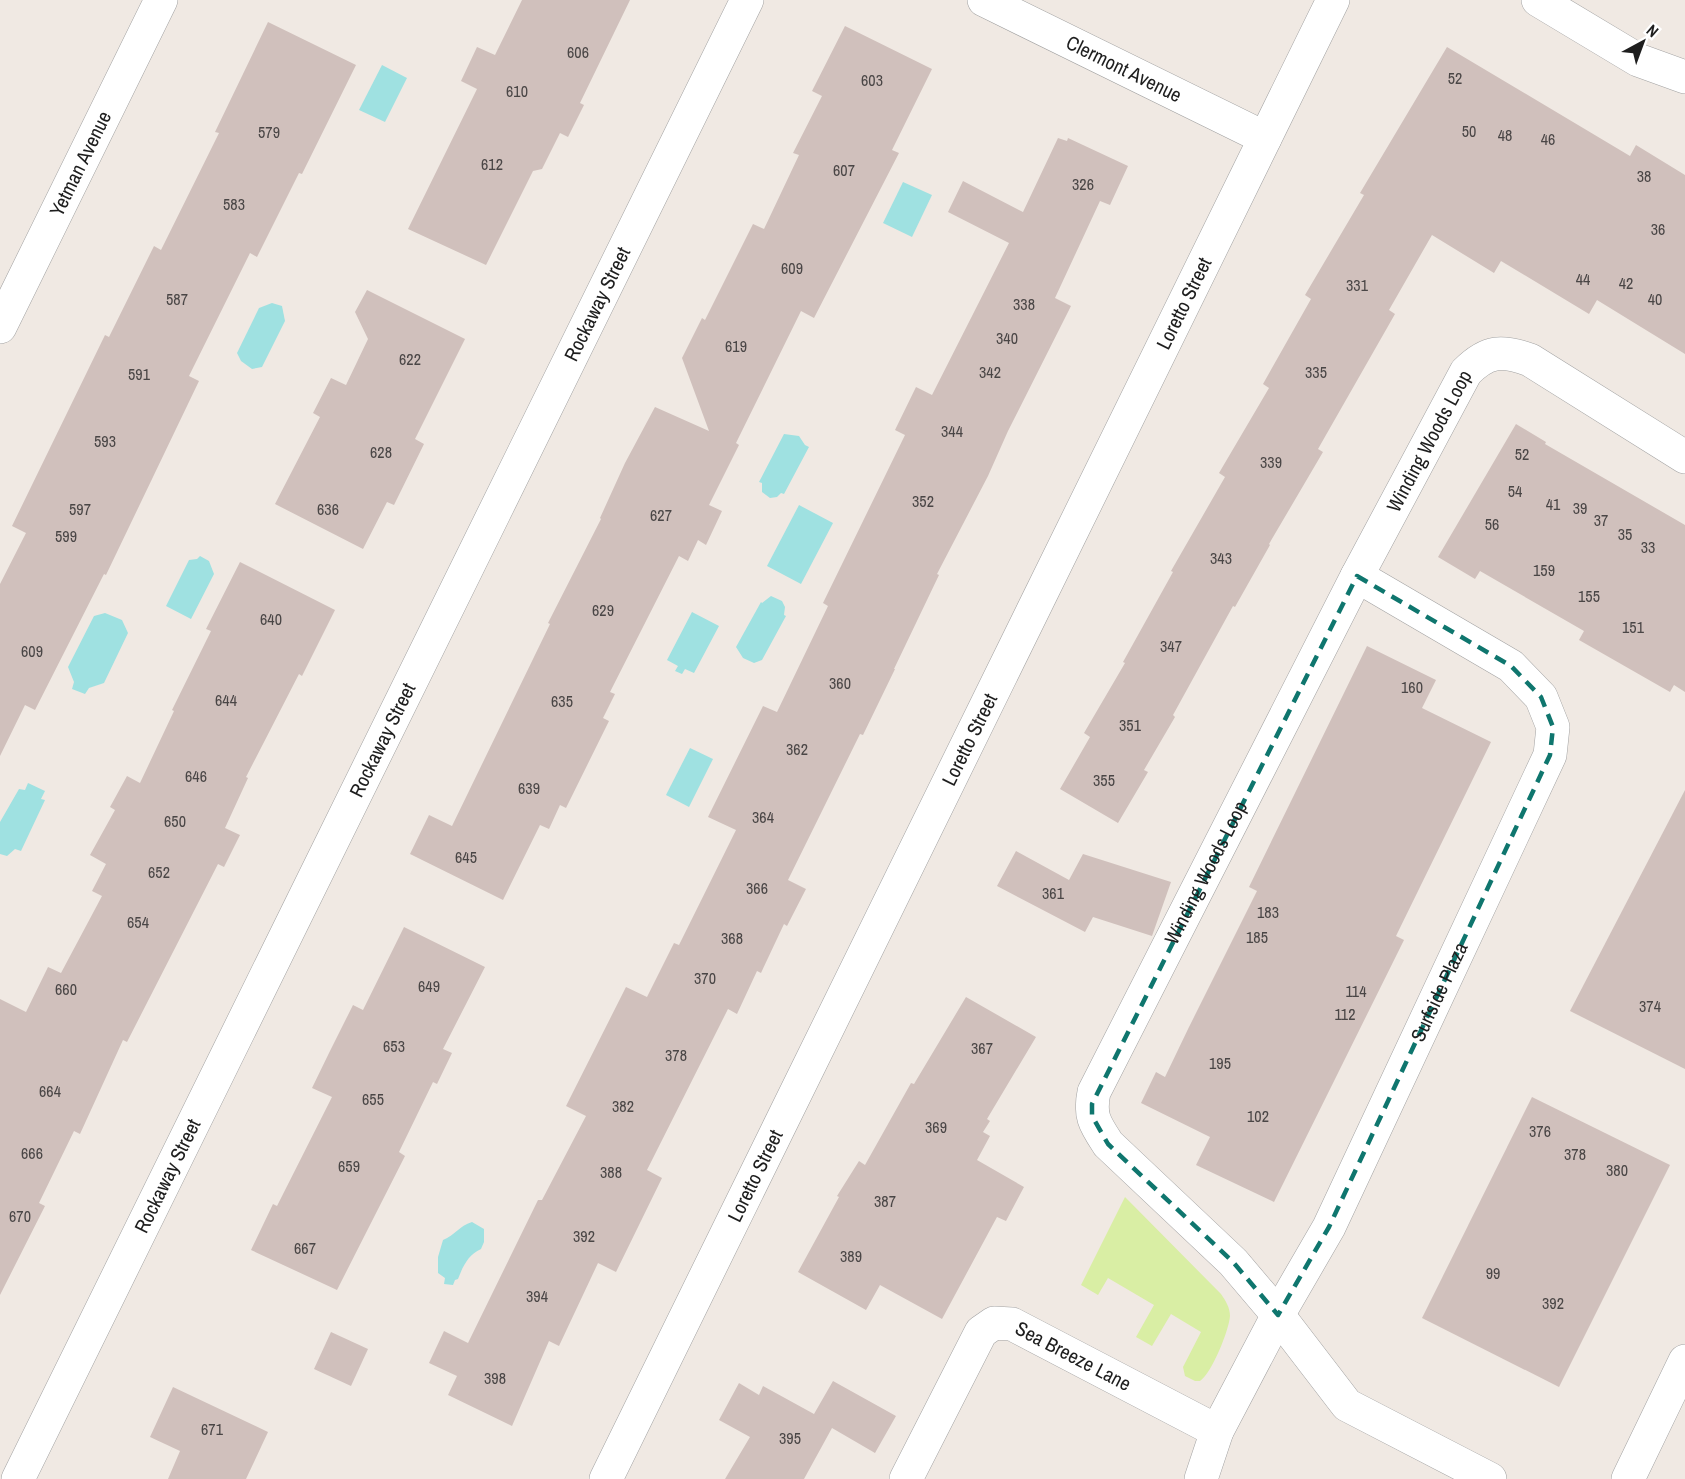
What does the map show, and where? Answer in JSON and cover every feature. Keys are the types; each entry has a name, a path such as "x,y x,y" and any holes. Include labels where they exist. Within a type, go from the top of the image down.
{"street":[{"name":"Yetman Avenue","path":"0,327 161,0"},
{"name":"Rockaway Street","path":"18,1479 747,0"},
{"name":"Clermont Avenue","path":"984,0 1265,138"},
{"name":"Loretto Street","path":"606,1479 1333,0"},
{"path":"1538,0 1638,60 1685,76"},
{"name":"Winding Woods Loop","path":"1490,1479 1347,1405 1278,1315 1233,1262 1108,1144 1092,1116 1094,1092 1357,576 1466,372 1477,360 1493,353 1510,353 1530,360 1685,457"},
{"name":"Surfside Plaza","path":"1201,1479 1217,1431 1278,1315 1334,1217 1550,755 1553,727 1541,697 1511,666 1357,576"},
{"name":"Sea Breeze Lane","path":"906,1479 981,1332 994,1323 1012,1324 1217,1431"},
{"path":"1628,1479 1685,1361"}],"highlighted area":[{"path":"1357,576 1511,666 1541,697 1553,727 1550,755 1329,1227 1278,1315 1233,1262 1108,1144 1092,1116 1092,1104"}],"green space":[{"path":"1125,1197 1221,1294 1227,1305 1230,1316 1223,1341 1215,1361 1200,1381 1185,1376 1183,1367 1201,1332 1171,1314 1152,1346 1136,1337 1154,1305 1108,1278 1098,1295 1081,1285"}],"water":[{"path":"382,65 407,78 385,122 359,110"},
{"path":"903,182 932,195 912,237 883,223"},
{"path":"272,303 282,306 285,321 262,367 252,369 241,361 237,353 259,308"},
{"path":"784,434 799,436 809,447 784,494 770,498 762,492 762,483 759,482"},
{"path":"799,505 833,523 801,584 767,566"},
{"path":"200,556 209,561 214,574 191,619 166,606 189,560"},
{"path":"771,596 782,601 786,616 762,660 754,663 743,658 736,647 761,602"},
{"path":"692,612 719,626 694,673 685,669 682,674 675,671 678,666 667,660"},
{"path":"105,613 122,620 128,633 104,683 89,688 85,694 72,689 74,682 68,667 94,616"},
{"path":"690,748 713,759 689,807 666,795"},
{"path":"28,783 45,791 41,799 45,800 21,851 15,849 7,856 0,854 0,822 19,789 25,790"},
{"path":"472,1222 484,1229 484,1242 481,1249 469,1258 453,1285 444,1284 445,1278 438,1273 438,1257 443,1240"}],"building":[{"path":"522,0 630,0 580,103 584,105 568,137 560,133 542,169 533,171 486,265 408,229 477,89 461,81 477,47 495,55"},
{"path":"268,22 356,65 302,174 299,173 257,257 250,253 189,376 199,381 106,575 104,574 35,710 25,705 0,756 0,584 26,533 12,526 105,335 109,337 154,246 161,250 219,133 215,132"},
{"path":"845,26 932,69 892,150 899,153 814,318 801,311 736,443 739,445 709,505 722,511 706,545 698,540 688,561 679,556 610,692 615,694 603,718 609,721 566,808 560,805 549,829 540,825 503,900 410,854 429,815 452,826 550,624 548,623 601,519 625,463 655,407 709,431 682,358 702,318 705,320 753,224 764,229 799,155 793,153 822,96 812,91"},
{"path":"1447,47 1630,156 1636,145 1685,175 1685,354 1597,300 1589,314 1501,261 1494,273 1432,235 1389,310 1395,314 1318,449 1323,452 1235,607 1233,606 1173,715 1175,717 1144,770 1148,772 1118,823 1060,789 1090,737 1084,733 1125,663 1123,662 1173,572 1171,571 1225,477 1219,473 1269,388 1263,384 1311,299 1305,295 1364,195 1360,193"},
{"path":"1058,138 1067,141 1068,138 1128,166 1110,205 1100,201 1055,298 1071,306 937,574 939,575 863,735 860,734 788,880 806,889 787,926 784,924 761,973 757,971 737,1014 728,1009 647,1170 662,1178 616,1272 598,1263 559,1346 549,1341 512,1426 448,1395 457,1376 429,1363 444,1331 468,1343 538,1200 542,1200 586,1116 566,1106 626,987 647,997 674,943 679,945 736,830 708,817 763,706 777,712 828,606 823,603 905,435 895,430 916,387 932,395 1009,243 948,212 963,181 1023,212"},
{"path":"367,290 465,339 415,439 424,444 394,505 387,502 363,549 275,504 320,417 313,413 331,378 346,385 368,339 355,312"},
{"path":"1516,424 1546,442 1545,444 1685,525 1685,692 1674,685 1670,692 1579,640 1584,631 1480,571 1475,579 1438,557"},
{"path":"240,562 335,610 302,676 299,674 246,777 248,778 225,828 240,835 224,867 218,864 127,1042 123,1040 80,1134 74,1131 39,1203 45,1206 0,1295 0,999 26,1012 48,967 61,973 102,896 92,891 106,864 90,855 115,810 110,807 127,776 140,783 174,711 172,710 211,631 206,629"},
{"path":"1367,646 1436,680 1422,708 1491,742 1396,936 1404,940 1274,1202 1196,1165 1210,1137 1141,1103 1156,1072 1165,1077 1257,891 1249,887"},
{"path":"1685,790 1685,1069 1570,1011"},
{"path":"1016,851 1069,880 1083,854 1171,882 1152,936 1093,917 1085,932 997,886"},
{"path":"404,927 485,967 443,1049 452,1053 437,1084 433,1082 399,1152 405,1156 337,1290 251,1250 273,1204 277,1206 332,1097 312,1088 353,1005 363,1010"},
{"path":"966,997 1036,1037 987,1119 990,1121 983,1132 990,1136 977,1160 1024,1187 1006,1221 997,1217 942,1319 880,1285 866,1310 798,1272 839,1197 837,1196 859,1161 865,1165 911,1083 914,1084"},
{"path":"1532,1097 1670,1165 1559,1387 1422,1318"},
{"path":"331,1332 368,1349 351,1386 314,1369"},
{"path":"833,1381 896,1416 875,1453 832,1428 804,1479 725,1479 750,1437 719,1420 739,1383 759,1395 763,1386 814,1414"},
{"path":"173,1387 268,1432 246,1479 168,1479 180,1451 150,1437"}]}
